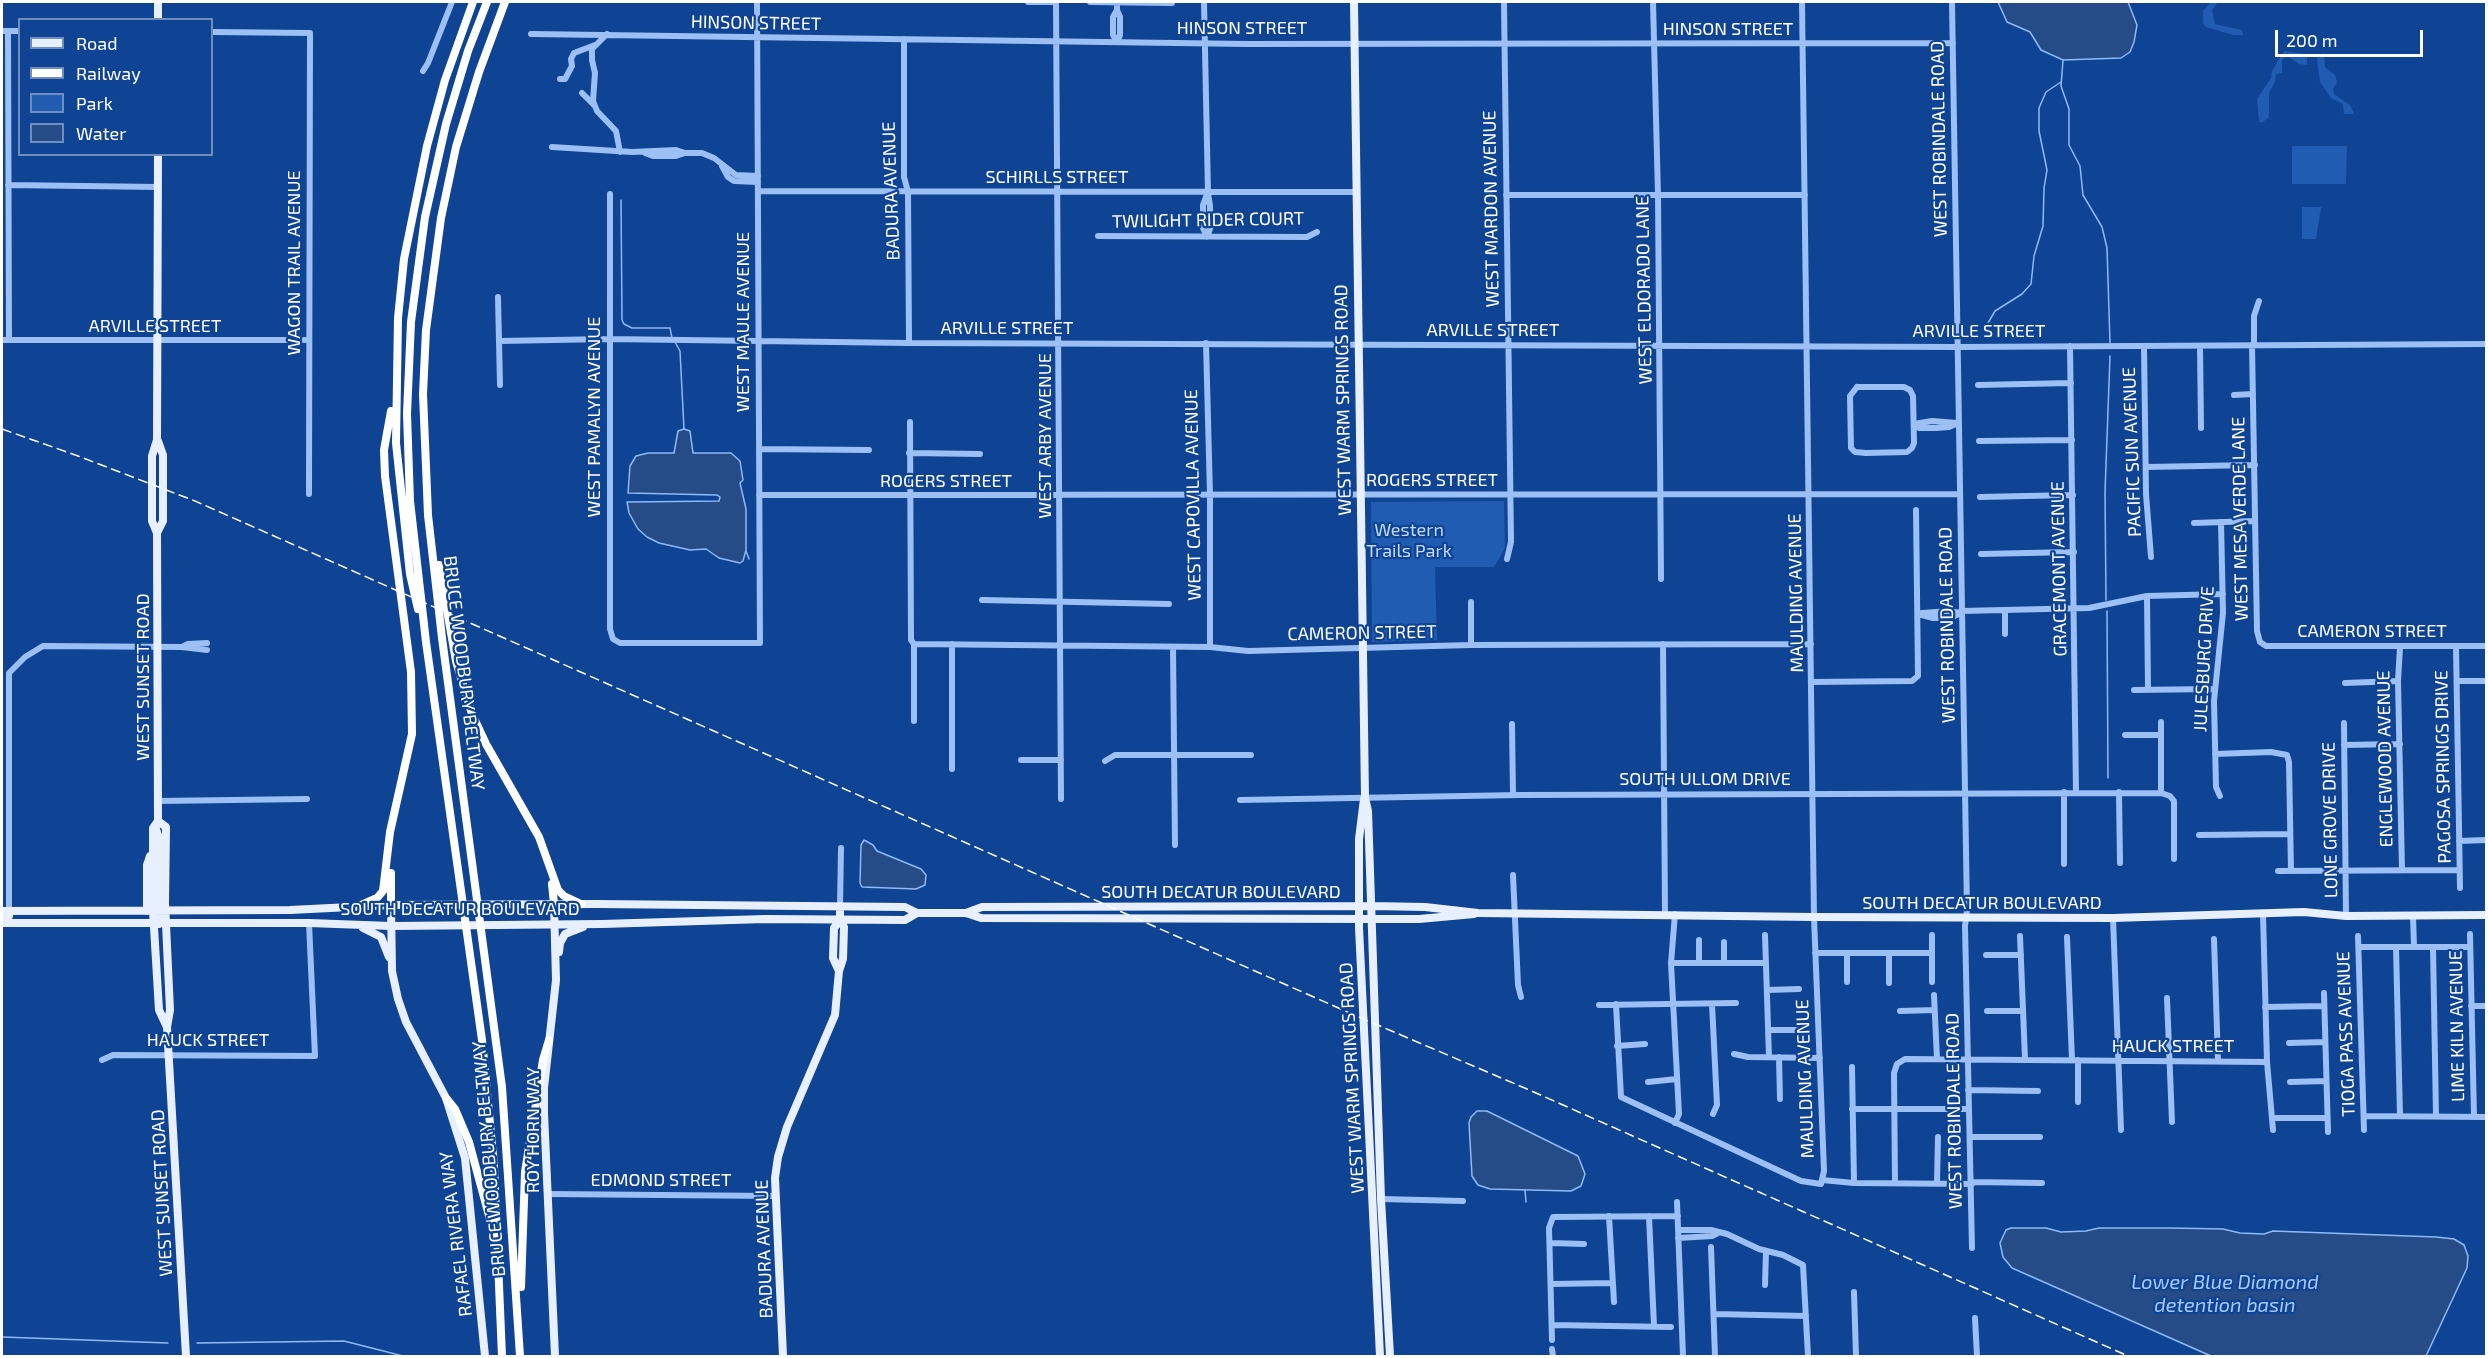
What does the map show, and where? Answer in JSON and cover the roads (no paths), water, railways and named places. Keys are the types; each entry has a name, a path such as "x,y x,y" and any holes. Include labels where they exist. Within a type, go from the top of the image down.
{"highway":[{"path":"415,573 396,443 395,385 401,291 418,182 445,80 473,2"},
{"name":"BRUCE WOODBURY BELTWAY","path":"487,2 460,76 436,163 417,268 410,332 407,414 415,573 463,890 482,1040 494,1166 502,1356"},
{"name":"BRUCE WOODBURY BELTWAY","path":"505,2 479,72 456,147 441,218 430,289 423,394 425,476 430,528 440,586 442,638 502,1088 520,1352"},
{"path":"359,906 382,894 390,832 412,734 412,686 384,450 395,385"},
{"path":"440,586 461,681 475,721 534,827 560,893 581,904"},
{"path":"389,848 391,905"},
{"path":"551,871 554,904"},
{"path":"520,1352 525,1172 543,1060 549,1040"},
{"path":"446,1098 455,1109 470,1142 490,1213 499,1264"}],"main road":[{"path":"158,2 158,18"},
{"name":"WEST WARM SPRINGS ROAD","path":"1353,2 1365,798 1359,839 1359,919 1380,1356"},
{"name":"WEST SUNSET ROAD","path":"158,156 157,440 163,455 163,521 157,533 158,801 157,822 153,828 153,849 156,910 160,924 170,1010 167,1027 186,1356"},
{"name":"WEST WARM SPRINGS ROAD","path":"1365,798 1368,811 1381,1198 1390,1356"},
{"name":"WEST SUNSET ROAD","path":"157,822 166,828 156,910 160,924 159,1010 167,1027"},
{"name":"ROY HORN WAY","path":"554,904 556,980 544,1088 555,1356"},
{"name":"SOUTH DECATUR BOULEVARD","path":"5,911 290,910 391,905 581,904 905,907 917,913 966,913 990,918 1372,920 1435,918 1478,913"},
{"name":"RAFAEL RIVERA WAY","path":"391,905 392,971 398,999 406,1022 446,1098 465,1158 485,1356"},
{"name":"BADURA AVENUE","path":"783,1356 774,1196 778,1157 787,1127 834,1015 839,971 843,959 844,927 840,920 840,906"},
{"name":"SOUTH DECATUR BOULEVARD","path":"966,913 982,907 1371,906 1425,907 1478,913 1814,917 2113,918 2304,912 2346,916 2487,915"},
{"path":"2,918 9,916 5,911"},
{"name":"SOUTH DECATUR BOULEVARD","path":"2,923 309,923 391,926 602,924 905,920 917,913"},
{"path":"556,980 560,943 563,936 574,930 602,924"},
{"path":"350,925 373,931 381,937 386,944 392,971"}],"street":[{"path":"423,71 453,2"},
{"name":"WEST MAULE AVENUE","path":"757,2 760,643"},
{"path":"1029,2 1054,2"},
{"name":"WEST ARBY AVENUE","path":"1054,2 1061,495 1061,799"},
{"path":"1090,2 1172,3"},
{"path":"1117,2 1120,17 1120,35 1117,42"},
{"path":"1204,2 1208,193 1203,205 1203,228 1207,237"},
{"name":"WEST MARDON AVENUE","path":"1504,2 1511,542 1508,559"},
{"name":"WEST ELDORADO LANE","path":"1653,2 1658,195 1661,579"},
{"name":"MAULDING AVENUE","path":"1802,2 1814,917 1824,1171 1822,1182"},
{"name":"WEST ROBINDALE ROAD","path":"1952,2 1972,1248"},
{"path":"4,31 9,340"},
{"name":"WAGON TRAIL AVENUE","path":"213,32 310,33 309,494"},
{"name":"HINSON STREET","path":"531,34 1205,44 1953,44"},
{"path":"594,106 595,73 592,52 607,34"},
{"name":"BADURA AVENUE","path":"904,39 904,177 908,192 909,343"},
{"path":"560,79 565,79 572,66 571,59 574,53 596,45"},
{"path":"582,93 616,131 620,152"},
{"path":"552,147 645,153 653,156 676,156 685,153 708,155 736,176 758,179"},
{"path":"8,185 158,187"},
{"name":"SCHIRLLS STREET","path":"758,190 1356,192"},
{"name":"WEST PAMALYN AVENUE","path":"610,194 610,629 613,639 620,643 760,643"},
{"path":"1506,195 1805,195"},
{"name":"TWILIGHT RIDER COURT","path":"1098,236 1307,237 1317,232"},
{"path":"498,297 500,385"},
{"name":"WEST MESA VERDE LANE","path":"2259,301 2254,316 2253,394 2257,632 2260,642"},
{"name":"ARVILLE STREET","path":"499,341 609,339 1059,344 1358,343 1508,346 1659,344 1957,347 2487,344"},
{"name":"ARVILLE STREET","path":"2,340 309,340"},
{"name":"WEST CAPOVILLA AVENUE","path":"1206,343 1210,495 1210,647"},
{"name":"GRACEMONT AVENUE","path":"2070,346 2076,792"},
{"name":"PACIFIC SUN AVENUE","path":"2144,346 2146,467 2151,557"},
{"path":"2200,346 2201,428"},
{"path":"1978,385 2071,383"},
{"path":"1914,424 1914,443 1908,452 1855,452 1850,443 1850,396 1857,387 1904,387 1910,390 1913,396 1914,424 1919,428 1949,428 1958,423"},
{"name":"WEST MESA VERDE LANE","path":"2234,395 2253,394"},
{"path":"910,422 910,640 914,644 914,721"},
{"path":"1979,441 2072,440"},
{"path":"759,449 869,450"},
{"path":"909,453 980,454"},
{"path":"2146,467 2255,465"},
{"name":"ROGERS STREET","path":"759,495 1960,494"},
{"path":"1980,497 2073,495"},
{"path":"1811,682 1911,681 1918,676 1916,510"},
{"path":"2194,523 2255,521"},
{"name":"JULESBURG DRIVE","path":"2220,796 2216,787 2215,689 2221,642 2223,594 2221,522"},
{"path":"1981,554 2074,552"},
{"path":"1918,614 1938,611 2075,609 2147,596 2223,594"},
{"path":"2147,596 2148,689"},
{"path":"982,600 1169,604"},
{"path":"1471,602 1471,645"},
{"path":"2005,610 2005,634"},
{"name":"CAMERON STREET","path":"2260,642 2266,646 2487,646"},
{"name":"CAMERON STREET","path":"914,644 1210,647 1248,651 1471,645 1811,644"},
{"path":"952,644 952,770"},
{"path":"1663,644 1665,914"},
{"path":"5,911 9,673 25,657 43,646 207,647"},
{"name":"PAGOSA SPRINGS DRIVE","path":"2456,646 2460,888"},
{"path":"1173,647 1175,845"},
{"name":"ENGLEWOOD AVENUE","path":"2400,647 2398,681 2402,870"},
{"path":"2345,683 2398,681"},
{"path":"2457,681 2487,681"},
{"path":"2134,690 2215,689"},
{"path":"2161,722 2161,793"},
{"name":"LONE GROVE DRIVE","path":"2344,723 2346,916"},
{"path":"1512,724 1513,795"},
{"path":"2125,735 2160,735"},
{"path":"2344,745 2400,744"},
{"path":"2215,754 2271,752 2287,754 2291,871"},
{"path":"1105,761 1115,755 1251,755"},
{"path":"1021,760 1061,760"},
{"path":"2064,792 2064,864"},
{"path":"2119,792 2120,863"},
{"name":"SOUTH ULLOM DRIVE","path":"1240,800 1513,795 2161,793 2170,796 2174,801 2174,859"},
{"path":"158,801 307,799"},
{"path":"2199,835 2290,834"},
{"path":"2459,841 2487,840"},
{"name":"BADURA AVENUE","path":"840,906 841,848"},
{"path":"2278,871 2459,870"},
{"path":"1514,875 1518,985 1521,997"},
{"path":"1675,914 1671,963 1679,1114 1675,1123"},
{"path":"2263,914 2267,1062 2272,1131"},
{"path":"2413,915 2414,947"},
{"path":"2113,918 2121,1130"},
{"name":"HAUCK STREET","path":"102,1060 113,1055 315,1056 309,923"},
{"name":"LIME KILN AVENUE","path":"2470,934 2474,1117"},
{"path":"1766,935 1769,1057"},
{"path":"1932,935 1932,982"},
{"path":"2020,936 2025,1059"},
{"name":"TIOGA PASS AVENUE","path":"2358,936 2364,1130"},
{"path":"2067,937 2078,1102"},
{"path":"2214,939 2218,1061"},
{"path":"1699,940 1699,962"},
{"path":"1724,942 1724,963"},
{"path":"2359,947 2470,947"},
{"path":"2396,947 2400,1116"},
{"path":"2433,947 2436,1116"},
{"path":"1815,953 1932,953"},
{"path":"1847,953 1847,982"},
{"path":"1889,953 1889,983"},
{"path":"1986,955 2020,955"},
{"path":"1671,963 1766,963"},
{"path":"1767,990 1799,989"},
{"path":"2324,993 2328,1132"},
{"path":"1934,995 1937,1059"},
{"path":"2167,998 2172,1122"},
{"path":"1616,1004 1621,1097 1801,1181 1937,1184 2042,1183"},
{"path":"1712,1004 1717,1105 1713,1114"},
{"path":"1599,1005 1736,1004"},
{"path":"2265,1007 2324,1006"},
{"path":"2471,1006 2487,1006"},
{"path":"1900,1011 1934,1010"},
{"path":"1987,1011 2023,1011"},
{"path":"1769,1030 1803,1030"},
{"path":"2289,1042 2325,1042"},
{"path":"1617,1046 1645,1044"},
{"path":"1734,1054 1748,1058 1820,1058"},
{"path":"1779,1057 1780,1099"},
{"name":"HAUCK STREET","path":"1894,1109 1894,1073 1897,1064 1905,1059 2267,1062"},
{"path":"1852,1067 1854,1183"},
{"path":"1648,1082 1677,1079"},
{"path":"2290,1082 2326,1081"},
{"path":"1968,1090 2038,1091"},
{"path":"1852,1109 1969,1109"},
{"path":"1894,1109 1896,1183"},
{"path":"2364,1116 2487,1117"},
{"path":"2272,1118 2327,1118"},
{"path":"1937,1184 1938,1137"},
{"path":"1970,1137 2040,1137"},
{"name":"EDMOND STREET","path":"548,1194 774,1196"},
{"path":"1381,1198 1463,1200"},
{"path":"1677,1202 1683,1356"},
{"path":"1609,1216 1614,1302"},
{"path":"1649,1216 1654,1326"},
{"path":"1552,1340 1550,1222 1553,1217 1678,1216"},
{"path":"1678,1234 1711,1230 1783,1255 1803,1265 1808,1356"},
{"path":"1550,1243 1584,1244"},
{"path":"1711,1247 1715,1356"},
{"path":"1765,1285 1766,1251"},
{"path":"1551,1284 1613,1283"},
{"path":"1854,1292 1856,1356"},
{"path":"1714,1314 1806,1316"},
{"path":"1975,1318 1977,1356"},
{"path":"1552,1325 1671,1327"},
{"path":"1551,1349 1552,1356"}],"water":[{"path":"1998,2 2128,2 2137,25 2134,42 2130,52 2121,58 2063,60 2041,50 2030,32 2007,22"},
{"path":"684,429 690,431 693,453 731,453 740,461 743,480 740,483 746,509 746,550 743,561 740,563 719,558 706,549 690,550 659,543 638,529 629,513 627,502 719,501 720,497 717,495 628,493 630,466 636,456 648,453 674,453 678,431"},
{"path":"864,840 873,845 877,851 921,869 926,875 925,885 916,889 862,887 860,883 861,845"},
{"path":"1477,1111 1487,1111 1578,1156 1585,1174 1581,1186 1571,1191 1490,1189 1478,1185 1472,1176 1469,1123"},
{"name":"Lower Blue Diamond detention basin","path":"2046,1228 2061,1232 2099,1228 2223,1229 2240,1233 2264,1234 2273,1231 2436,1237 2454,1239 2464,1245 2468,1256 2467,1268 2426,1356 2211,1356 2012,1268 2003,1257 2000,1243 2006,1230"}],"waterway":[{"path":"2063,60 2061,86 2069,109 2069,145 2080,166 2083,195 2102,227 2107,248 2110,343"},
{"path":"1988,323 1995,311 2022,294 2031,284 2034,256 2043,226 2047,170 2039,131 2039,108 2046,92 2061,82"},
{"path":"621,200 622,320 624,324 632,328 670,328 672,338"},
{"path":"675,342 680,351 684,429"},
{"path":"2106,600 2105,492 2110,356"},
{"path":"746,551 749,559"},
{"path":"2107,611 2108,778"},
{"path":"1525,1190 1526,1202"},
{"path":"2,1337 168,1343"},
{"path":"197,1343 344,1341 403,1356"}],"railway":[{"path":"2,429 195,501 2128,1356"}],"park label":[{"name":"Western Trails Park","path":"1409,540"}]}
